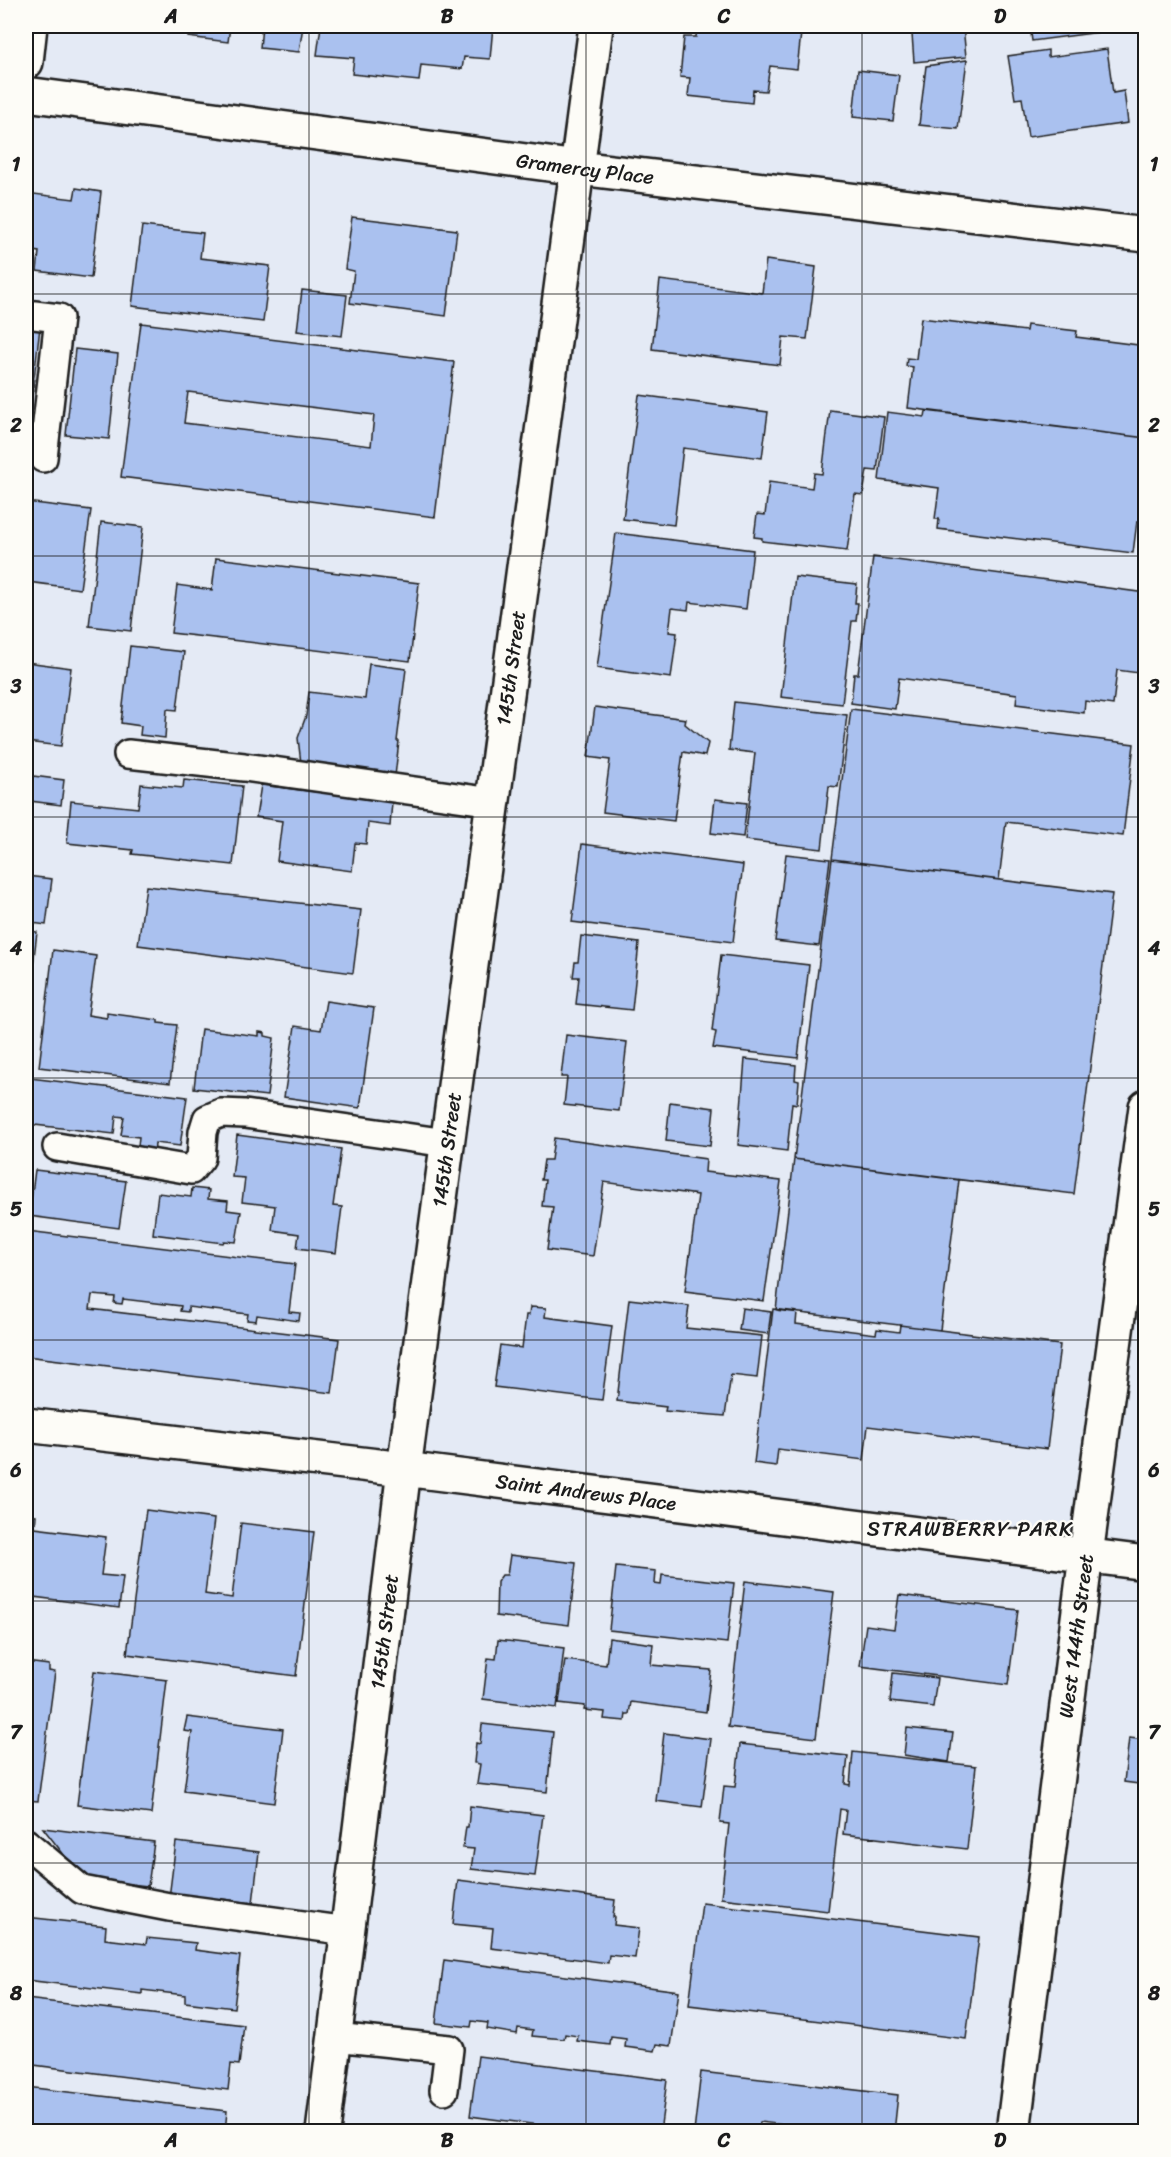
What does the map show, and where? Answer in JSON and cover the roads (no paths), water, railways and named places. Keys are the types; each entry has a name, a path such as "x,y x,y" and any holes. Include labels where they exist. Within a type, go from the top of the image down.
{"street":[{"path":"26,62 30,26"},
{"name":"145th Street","path":"323,2132 404,1469 596,26"},
{"name":"Gramercy Place","path":"26,93 578,168 1146,235"},
{"name":"West 144th Street","path":"1013,2132 1086,1555 1134,1280 1146,1107"},
{"name":"Saint Andrews Place","path":"26,1425 404,1469 1146,1563"}],"lane":[{"path":"26,314 59,318 43,458"},
{"path":"128,754 288,772 493,802"},
{"path":"57,1148 191,1170 201,1158 203,1132 207,1119 221,1113 447,1143"},
{"path":"26,1843 82,1890 169,1907 348,1931"},
{"path":"335,2037 449,2049 444,2090"}],"district":[{"name":"STRAWBERRY PARK","path":"970,1529"}]}
